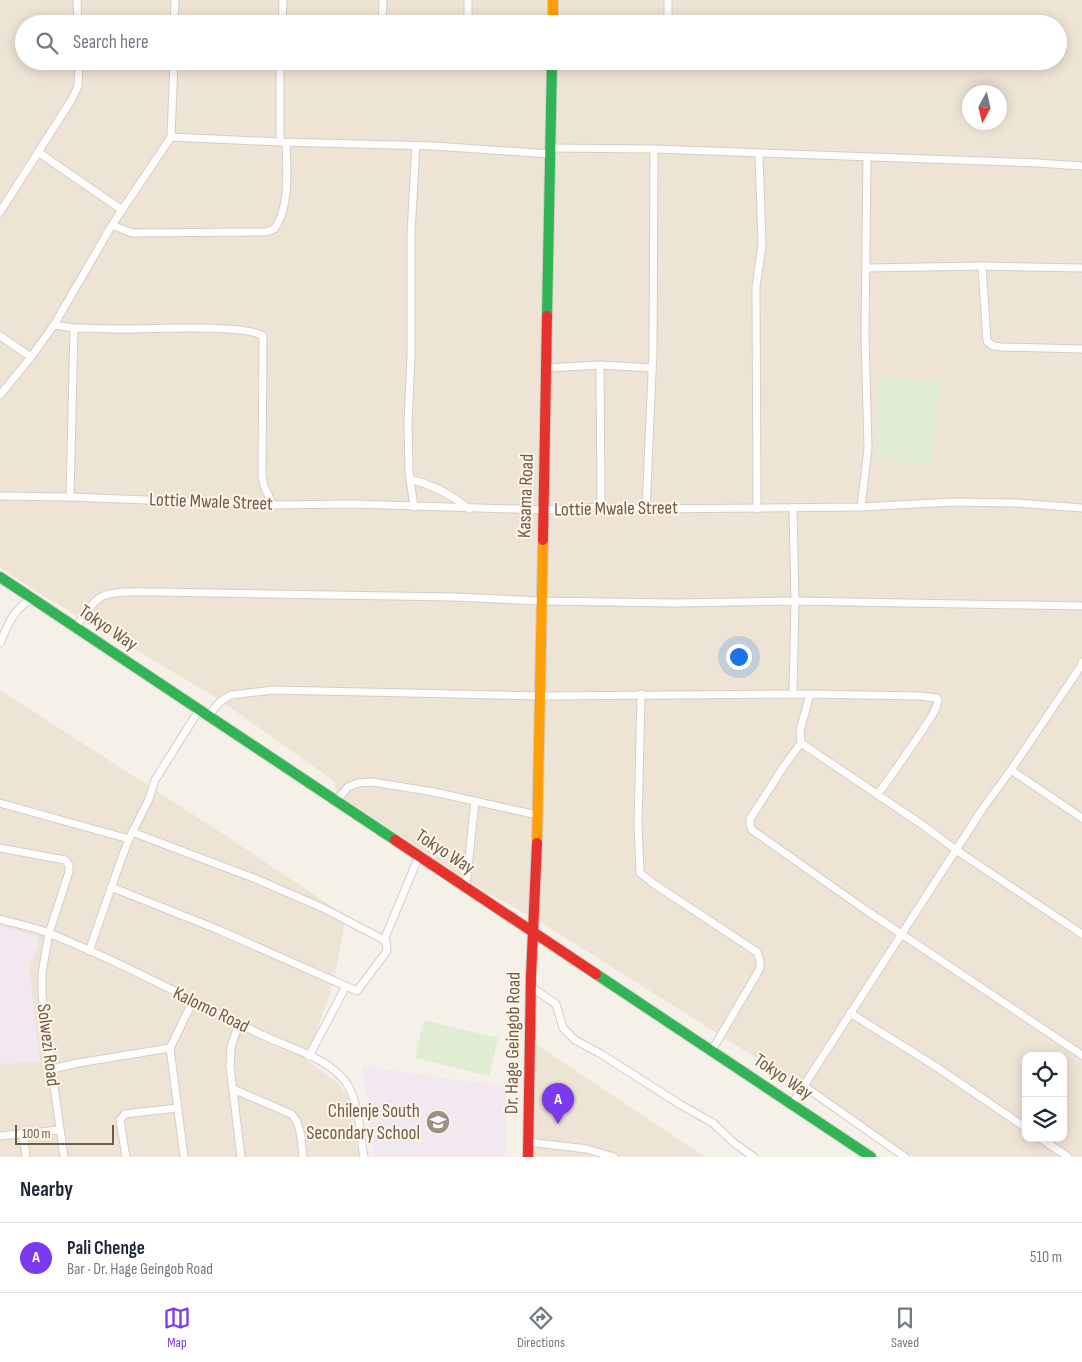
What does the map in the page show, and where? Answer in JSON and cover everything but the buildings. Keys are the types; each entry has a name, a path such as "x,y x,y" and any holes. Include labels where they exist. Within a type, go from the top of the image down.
{"street":[{"path":"77,0 78,15"},
{"path":"174,15 175,0"},
{"path":"282,15 283,0"},
{"path":"382,15 383,0"},
{"path":"468,0 468,15"},
{"path":"553,0 553,15"},
{"path":"668,0 668,15"},
{"path":"0,212 72,99 78,86 79,70"},
{"path":"0,396 54,325 112,225 171,137 174,70"},
{"path":"112,225 132,233 266,232 274,229 281,214 287,181 283,143 280,70"},
{"name":"Kasama Road","path":"533,931 540,696 540,601 544,510 552,70"},
{"path":"171,137 283,143 416,145 550,151 654,149 1082,166"},
{"path":"414,506 408,464 408,424 411,356 411,233 416,145"},
{"path":"646,509 652,368 654,149"},
{"path":"38,152 122,210"},
{"path":"757,509 756,287 762,245 759,153"},
{"path":"861,507 868,448 865,335 867,157"},
{"path":"866,268 982,266 1082,268"},
{"path":"982,266 987,341 993,346 1082,349"},
{"path":"54,325 74,328 118,329 204,328 253,332 262,336 262,476 264,486 273,505"},
{"path":"70,497 74,328"},
{"path":"0,336 31,357"},
{"path":"546,368 600,365 652,368"},
{"path":"600,365 601,507"},
{"path":"410,480 427,484 454,496 469,509"},
{"name":"Lottie Mwale Street","path":"0,496 273,505 352,504 544,510 601,507 757,509 861,507 954,502 1016,503 1082,508"},
{"path":"793,508 795,601 793,694"},
{"name":"Tokyo Way","path":"0,577 512,916 871,1157"},
{"path":"75,628 100,598 112,593 156,592 454,597 540,601 676,603 795,601 1082,606"},
{"path":"0,643 7,626 18,608 33,599"},
{"path":"792,1104 982,808 1011,770 1082,662"},
{"path":"209,716 225,697 274,690 540,696 641,694 932,696 938,700 937,706 901,763 877,795"},
{"path":"641,694 638,825 640,873 756,952 760,959 761,966 758,972 712,1050"},
{"path":"810,694 800,732 801,743 750,819 752,830 1082,1055"},
{"path":"89,951 131,836 160,771 199,710"},
{"path":"801,743 1082,934"},
{"path":"1011,770 1082,818"},
{"path":"337,800 348,787 358,783 372,782 476,800 537,814"},
{"path":"466,886 476,800"},
{"path":"0,803 131,836 256,879 323,908 384,940 387,950 357,991 219,930 111,887"},
{"name":"Solwezi Road","path":"0,848 65,860 69,865 70,872 49,933 42,973 42,993 64,1157"},
{"path":"384,940 420,856"},
{"path":"512,916 521,916 530,912 535,903"},
{"name":"Kalomo Road","path":"0,919 49,933 310,1056 329,1067 346,1082 353,1097 364,1157"},
{"name":"Dr. Hage Geingob Road","path":"528,1157 533,931"},
{"path":"532,951 538,946 554,945"},
{"path":"310,1056 346,986"},
{"path":"531,987 556,1004 563,1028 575,1040 713,1123 734,1143 754,1157"},
{"path":"184,1157 170,1048 193,1001"},
{"path":"850,1013 950,1076 1022,1125"},
{"path":"239,1023 230,1056 230,1066 241,1157"},
{"path":"52,1069 170,1048"},
{"path":"804,1086 905,1157"},
{"path":"233,1089 291,1114 296,1118 299,1126 303,1157"},
{"path":"126,1157 120,1120 125,1114 177,1108"},
{"path":"0,1136 59,1130"},
{"path":"23,1133 26,1157"},
{"path":"528,1142 587,1149 614,1157"},
{"path":"1046,1142 1068,1157"}],"shaded area":[{"path":"0,0 1082,0 1082,1157 913,1157 539,921 477,887 336,793 334,781 217,698 37,592 0,567"},
{"path":"0,690 346,916 333,985 306,1060 338,1083 348,1097 359,1157 0,1157"},
{"path":"0,926 36,936 39,944 29,967 40,1062 0,1064"},
{"path":"534,1043 705,1157 533,1157"},
{"name":"Chilenje South Secondary School","path":"362,1066 508,1087 505,1157 375,1157"}],"green space":[{"path":"877,376 940,382 932,465 878,461"},
{"path":"424,1020 498,1038 489,1076 415,1058"}],"traffic: fast":[{"path":"547,316 552,70"},
{"path":"0,577 395,840"},
{"path":"596,974 871,1157"}],"traffic: slow":[{"path":"553,0 553,15"},
{"path":"537,843 543,540"}],"traffic: jam":[{"path":"543,540 547,316"},
{"path":"395,840 596,974"},
{"path":"528,1157 531,976 537,843"}],"place":[{"name":"Chilenje South Secondary School","path":"438,1122"},
{"name":"Pali Chenge","path":"558,1124"}]}
